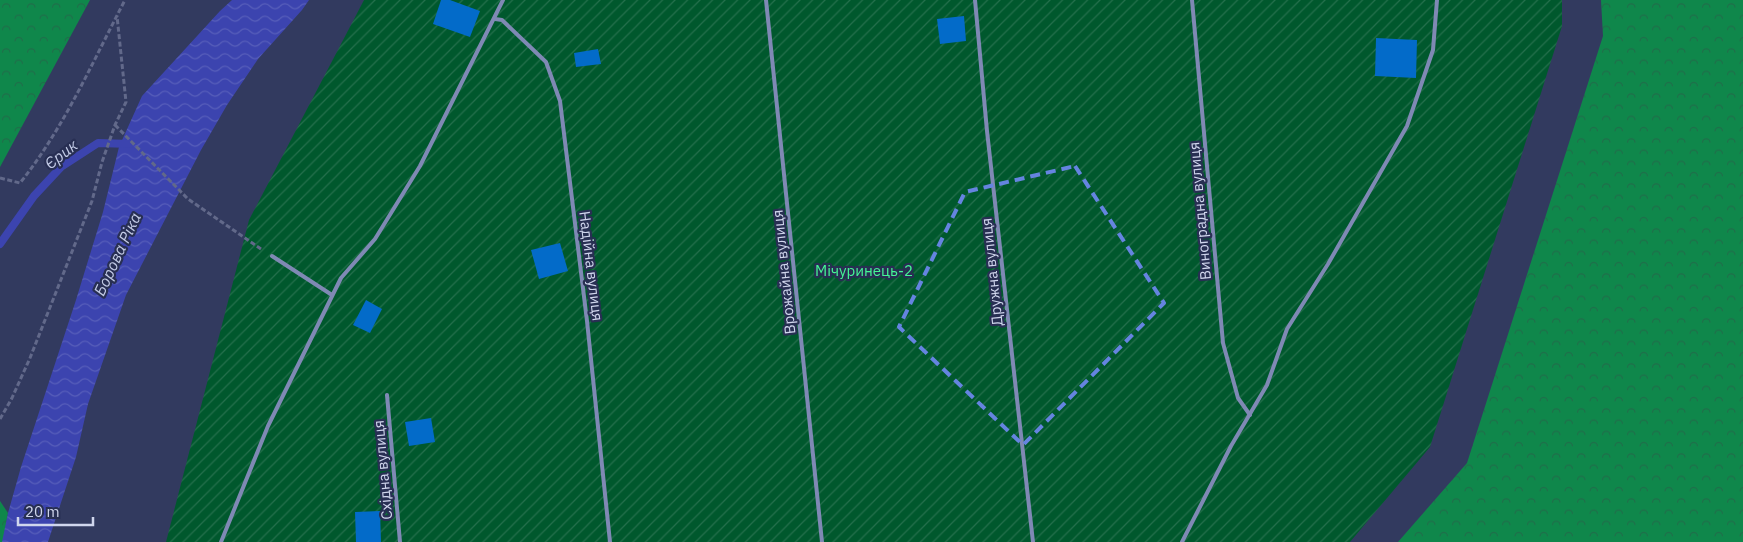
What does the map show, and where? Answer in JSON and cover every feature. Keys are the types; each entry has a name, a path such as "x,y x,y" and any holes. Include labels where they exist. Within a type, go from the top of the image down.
{"lane":[{"path":"221,542 268,426 332,295 341,278 375,238 420,166 503,0"},
{"name":"Врожайна вулиця","path":"766,0 822,542"},
{"name":"Дружна вулиця","path":"975,0 987,131 1034,542"},
{"name":"Виноградна вулиця","path":"1192,0 1223,343 1238,398 1250,414"},
{"path":"1182,542 1266,385 1287,329 1328,264 1407,126 1432,50 1437,0"},
{"name":"Надійна вулиця","path":"495,19 502,20 546,62 560,101 587,321 610,542"},
{"path":"272,256 332,295"},
{"name":"Східна вулиця","path":"387,395 400,542"}],"path":[{"path":"0,178 20,183 38,160 87,76 125,0"},
{"path":"0,419 12,398 30,358 92,201 115,125 126,102 117,16"},
{"path":"115,125 188,199 272,256"}],"highlighted area":[{"path":"1075,166 1164,303 1023,445 899,327 965,192"}],"green space":[{"path":"0,0 90,0 0,167"},
{"name":"Мічуринець-2","path":"364,0 1562,0 1562,26 1430,447 1350,542 166,542 249,220"},
{"path":"1601,0 1743,0 1743,542 1398,542 1467,463 1603,36"},
{"path":"0,501 8,513 3,542 0,542"}],"water":[{"name":"Борова Ріка","path":"232,0 309,0 258,59 227,105 201,150 126,295 88,404 76,457 48,542 2,542 21,467 103,212 119,147 142,96"}],"building":[{"path":"441,0 450,0 480,11 470,37 433,24"},
{"path":"964,16 966,41 940,44 937,19"},
{"path":"1376,38 1417,40 1416,78 1375,76"},
{"path":"598,49 601,64 576,67 574,53"},
{"path":"560,243 568,271 539,279 531,250"},
{"path":"366,300 382,309 370,333 353,325"},
{"path":"431,418 435,442 409,446 405,422"},
{"path":"380,511 381,542 356,542 355,512"}],"waterway":[{"name":"Єрик","path":"0,244 34,196 61,167 98,143 131,144"}]}
